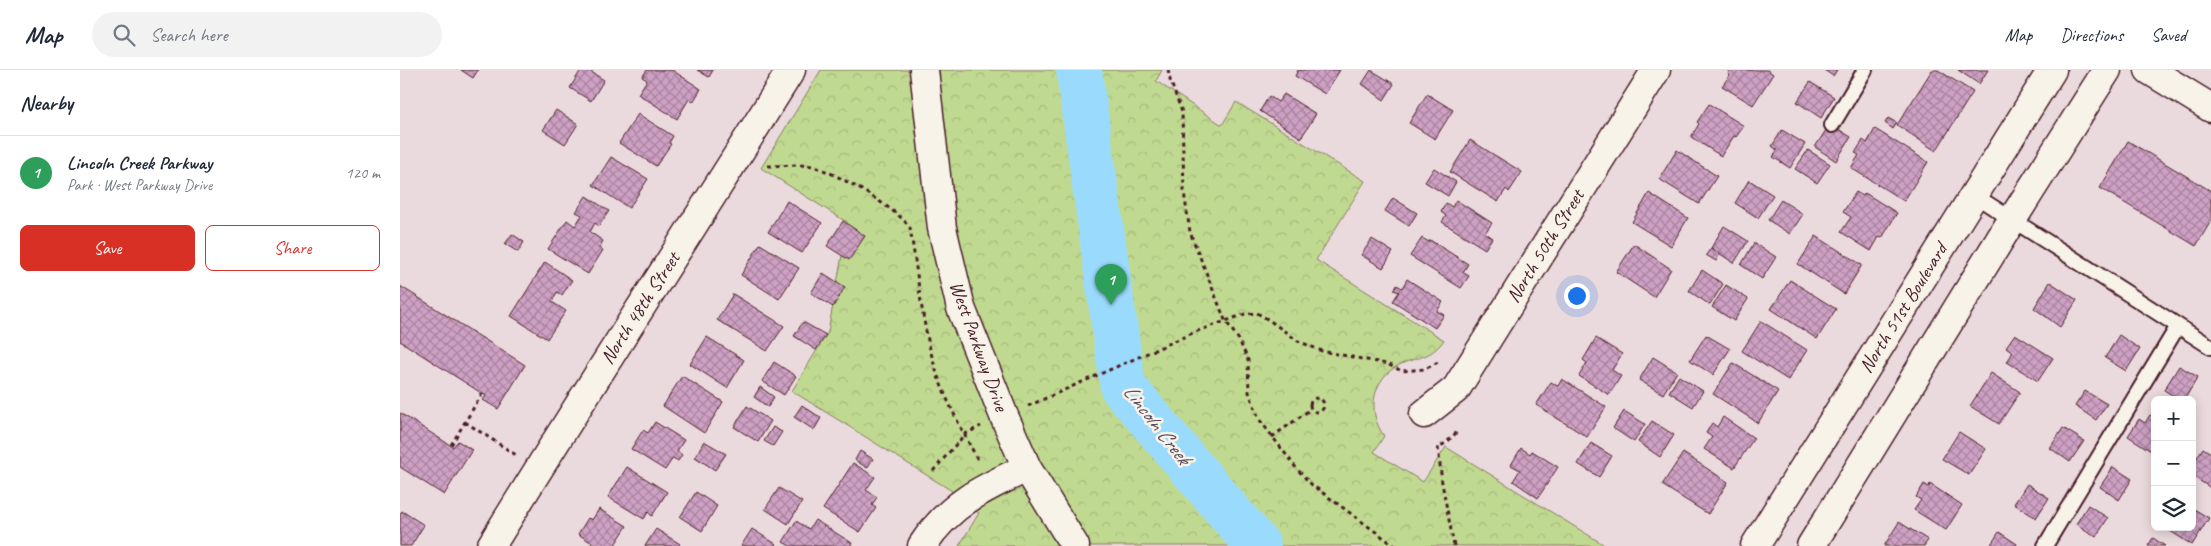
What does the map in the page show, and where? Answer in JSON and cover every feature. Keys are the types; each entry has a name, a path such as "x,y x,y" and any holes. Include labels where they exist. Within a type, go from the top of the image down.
{"street":[{"name":"North 48th Street","path":"491,546 582,398 705,208 791,70"},
{"name":"West Parkway Drive","path":"924,70 942,228 961,308 1027,468 1075,546"},
{"name":"North 50th Street","path":"1424,414 1456,389 1656,70"},
{"name":"North 51st Boulevard","path":"1755,546 2052,70"},
{"path":"1811,546 2107,70"},
{"path":"2150,70 2211,108"},
{"path":"922,546 944,516 966,498 1027,468"}],"lane":[{"path":"1832,125 1865,70"},
{"path":"1974,195 2211,347"},
{"path":"2045,546 2178,326"}],"path":[{"path":"1168,70 1182,112 1184,192 1190,232 1225,320 1239,340 1248,360 1249,392 1259,419 1272,438 1312,485 1395,546"},
{"path":"768,166 811,166 878,200 906,221 910,228 920,298 940,382 980,464"},
{"path":"1022,409 1063,389 1195,332 1245,314 1257,314 1310,348 1387,364 1402,371 1425,369 1438,362"},
{"path":"450,445 482,394"},
{"path":"1319,398 1323,400 1322,410 1315,412 1311,409 1310,405 1313,399 1319,398"},
{"path":"1272,438 1311,409"},
{"path":"465,422 516,455"},
{"path":"933,471 965,434 984,424"},
{"path":"1454,546 1442,483 1438,447 1446,443 1456,432"}],"green space":[{"path":"821,70 1162,70 1156,81 1222,125 1236,102 1365,181 1316,260 1444,340 1432,352 1394,368 1380,382 1374,399 1374,409 1379,427 1384,436 1374,452 1423,482 1446,447 1606,546 959,546 979,513 950,495 952,491 792,391 828,332 848,223 761,168"}],"building":[{"path":"461,70 478,70 473,78"},
{"path":"581,70 588,70 604,80 591,101 570,88"},
{"path":"647,70 672,70 701,89 693,102 689,99 677,119 638,94 647,80 642,77"},
{"path":"697,70 713,70 709,77"},
{"path":"1298,70 1340,70 1325,94 1295,76"},
{"path":"1371,70 1394,84 1384,100 1362,84"},
{"path":"1730,70 1767,70 1773,74 1753,105 1722,86 1730,75 1728,74"},
{"path":"1824,70 1837,70 1833,76"},
{"path":"1932,70 1938,70 1973,92 1936,151 1897,125"},
{"path":"1958,70 1988,70 1979,84"},
{"path":"1810,82 1834,97 1821,118 1797,102"},
{"path":"1284,94 1316,114 1301,138 1260,111 1269,96 1278,102"},
{"path":"1427,94 1453,110 1435,139 1409,123"},
{"path":"1709,104 1744,126 1736,137 1734,136 1721,156 1691,137 1699,124 1697,122"},
{"path":"556,110 578,124 565,144 543,130"},
{"path":"638,114 673,136 669,143 671,144 656,166 619,143"},
{"path":"1888,118 1897,123 1893,129 1885,123"},
{"path":"1830,124 1851,137 1836,161 1815,147"},
{"path":"1875,129 1928,162 1904,201 1851,168 1859,155 1855,153 1863,140 1867,143"},
{"path":"1782,130 1805,144 1790,168 1773,157 1777,150 1772,146"},
{"path":"1470,140 1522,172 1509,192 1506,189 1498,202 1450,172"},
{"path":"2128,141 2211,191 2211,221 2196,246 2100,188"},
{"path":"1677,150 1717,176 1699,204 1659,179"},
{"path":"1808,150 1830,164 1817,183 1795,169"},
{"path":"611,157 648,179 629,208 593,185"},
{"path":"1434,168 1456,182 1448,196 1425,182"},
{"path":"1749,180 1773,195 1758,218 1735,203"},
{"path":"1856,192 1863,196 1865,193 1897,213 1882,238 1879,237 1871,251 1841,232 1851,217 1843,212"},
{"path":"1649,193 1688,218 1671,246 1632,222"},
{"path":"586,196 609,211 599,226 595,223 590,232 603,241 599,248 603,250 588,274 548,249 567,220 575,226 582,215 576,212"},
{"path":"1393,198 1417,213 1409,226 1385,211"},
{"path":"1456,200 1492,223 1485,233 1492,238 1485,249 1442,222 1446,216 1441,212 1446,203 1452,207"},
{"path":"1781,200 1803,214 1790,234 1768,220"},
{"path":"787,201 822,223 802,253 768,232"},
{"path":"843,221 865,236 849,260 827,246"},
{"path":"1724,226 1748,241 1734,263 1711,248"},
{"path":"512,234 524,242 518,252 505,244"},
{"path":"1816,236 1862,265 1844,294 1798,264"},
{"path":"1422,238 1429,242 1430,240 1468,264 1463,272 1469,276 1461,288 1410,256"},
{"path":"1372,239 1393,252 1383,268 1361,255"},
{"path":"1754,243 1776,257 1762,279 1741,265"},
{"path":"760,244 799,268 779,299 741,275"},
{"path":"1634,244 1671,269 1654,297 1616,272"},
{"path":"1711,248 1720,254 1716,261 1706,255"},
{"path":"545,262 572,280 562,295 557,292 552,302 566,311 547,339 511,316"},
{"path":"1702,270 1723,284 1710,305 1689,291"},
{"path":"823,273 845,287 833,307 811,293"},
{"path":"1407,279 1443,302 1437,311 1444,315 1435,328 1393,301 1399,292 1394,290 1397,285 1402,288"},
{"path":"1790,280 1836,309 1817,339 1771,309"},
{"path":"2050,282 2077,300 2060,327 2034,308"},
{"path":"1726,285 1748,299 1734,321 1712,307"},
{"path":"400,286 525,365 498,409 483,400 486,396 400,341"},
{"path":"733,294 784,326 767,351 717,320"},
{"path":"1761,321 1807,350 1788,380 1742,351"},
{"path":"803,322 826,335 816,350 794,336"},
{"path":"2015,334 2053,358 2038,381 2007,362 2013,352 2006,347"},
{"path":"1706,335 1730,349 1713,375 1690,360"},
{"path":"2119,335 2140,349 2126,371 2105,358"},
{"path":"707,337 744,360 727,388 690,364"},
{"path":"1596,338 1622,354 1612,370 1621,376 1609,395 1579,376 1587,363 1583,360"},
{"path":"1653,357 1677,372 1663,394 1639,380"},
{"path":"774,362 796,376 784,395 762,381"},
{"path":"1733,363 1778,391 1758,423 1713,394"},
{"path":"2179,366 2198,377 2186,396 2174,396 2164,390"},
{"path":"1991,373 2020,392 1999,424 1970,406"},
{"path":"682,376 723,402 704,433 663,406"},
{"path":"1679,376 1703,391 1693,407 1669,392"},
{"path":"1562,379 1606,407 1587,437 1536,405 1551,382 1558,386"},
{"path":"760,387 774,397 768,407 754,397"},
{"path":"2085,391 2107,404 2096,420 2075,406"},
{"path":"802,405 821,418 814,430 794,417"},
{"path":"747,406 771,421 758,442 734,427"},
{"path":"1624,411 1645,424 1634,442 1613,428"},
{"path":"400,413 453,447 458,441 472,450 444,495 400,467"},
{"path":"2151,416 2151,451 2128,436 2139,419 2145,423"},
{"path":"1723,417 1754,438 1734,468 1704,449 1712,437 1706,433 1712,423 1717,427"},
{"path":"1652,421 1674,435 1660,457 1638,442"},
{"path":"655,422 684,440 677,451 682,455 678,461 673,458 665,470 631,449 643,430 648,433"},
{"path":"773,427 782,432 773,446 764,441"},
{"path":"2063,428 2084,441 2070,462 2050,448"},
{"path":"1959,432 1986,449 1969,475 1942,459"},
{"path":"704,441 726,454 715,470 695,457"},
{"path":"1591,443 1612,456 1599,477 1578,464"},
{"path":"1521,448 1530,454 1532,451 1558,467 1538,498 1513,481 1520,470 1511,465"},
{"path":"2203,448 2211,453 2211,488 2196,479 2196,459"},
{"path":"860,451 873,459 867,468 855,460"},
{"path":"1683,453 1728,482 1708,514 1662,485"},
{"path":"853,463 875,477 866,490 877,497 872,505 876,508 860,532 823,509"},
{"path":"627,467 667,492 652,516 648,512 644,519 608,497"},
{"path":"2113,467 2132,479 2119,500 2100,487"},
{"path":"1924,484 1929,487 1930,484 1962,505 1946,530 1914,510 1921,500 1916,497"},
{"path":"2027,484 2049,498 2036,518 2014,504"},
{"path":"779,488 802,502 788,524 765,509"},
{"path":"696,492 717,506 702,531 680,517"},
{"path":"2088,505 2108,518 2096,537 2076,524"},
{"path":"599,509 627,526 614,546 597,546 578,534 588,518 592,520"},
{"path":"2196,510 2209,518 2192,545 2170,531 2196,531"},
{"path":"402,511 424,525 411,546 400,546 400,514"},
{"path":"815,520 852,543 850,546 790,546 783,542 796,521 809,529"},
{"path":"1899,522 1928,540 1924,546 1884,546"},
{"path":"656,529 680,544 678,546 645,546"},
{"path":"752,529 776,544 774,546 741,546"},
{"path":"1999,532 2017,544 2016,546 1990,546"},
{"path":"2153,538 2165,546 2148,546"}],"waterway":[{"name":"Lincoln Creek","path":"1079,70 1123,387 1258,546"}],"place":[{"name":"Lincoln Creek Parkway","path":"1111,305"}]}
